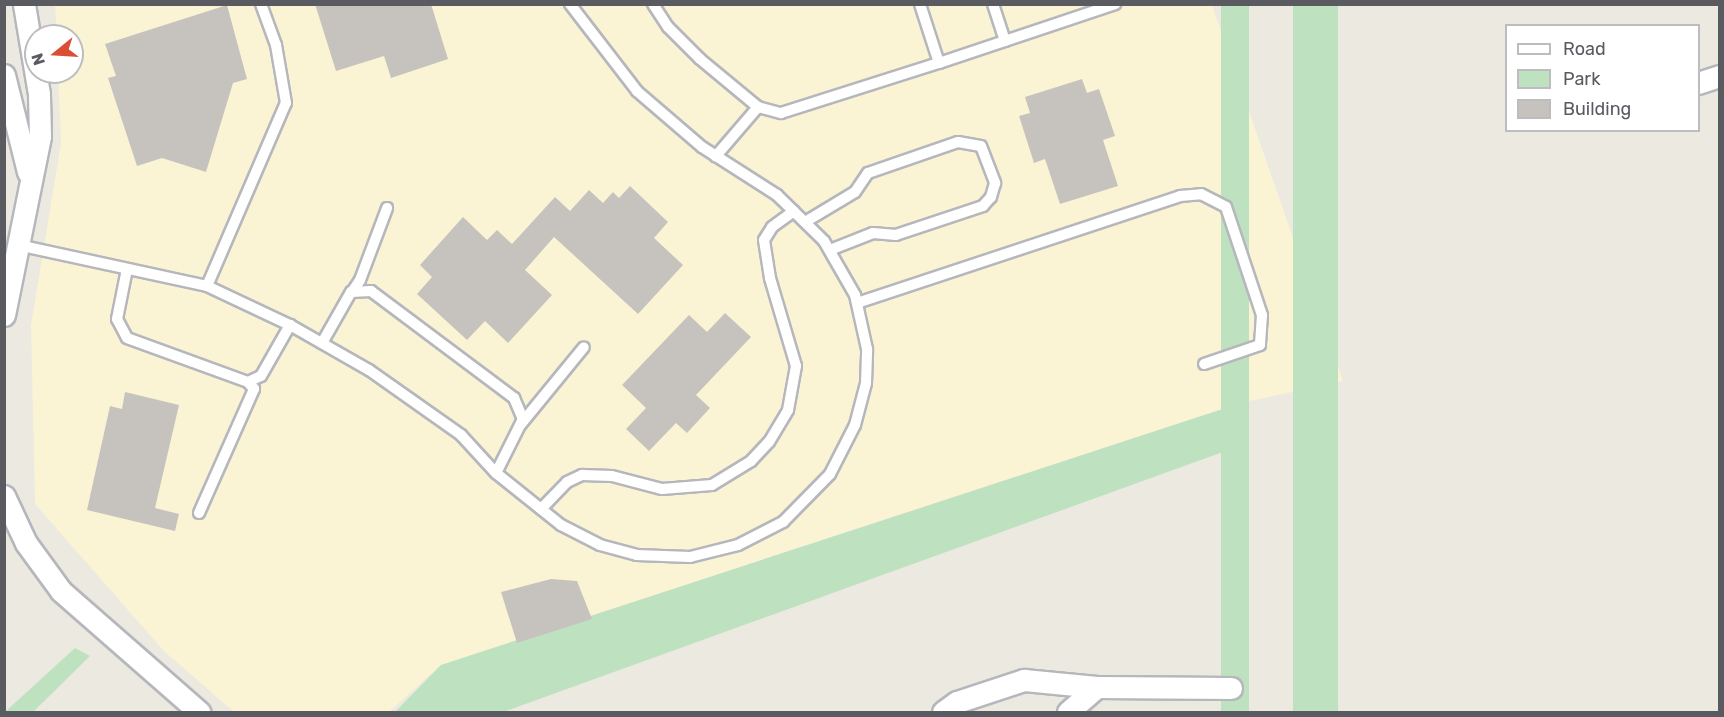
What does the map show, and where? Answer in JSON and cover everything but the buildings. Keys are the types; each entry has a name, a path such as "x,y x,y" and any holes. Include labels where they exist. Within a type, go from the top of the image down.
{"street":[{"path":"4,315 40,136 39,94 24,4"},
{"path":"4,75 31,185"},
{"path":"1700,82 1719,76"},
{"path":"4,496 26,543 61,591 199,712"},
{"path":"943,712 957,702 1024,680 1097,687 1231,688"},
{"path":"1068,712 1097,687"}],"lane":[{"path":"207,286 286,103 276,45 261,4"},
{"path":"18,245 207,286 290,325 369,370 461,435 496,473 561,525 600,545 637,555 690,557 738,545 783,522 830,474 855,425 866,383 867,349 857,303 830,250 805,222 777,195 716,156 637,91 570,4"},
{"path":"653,4 668,27 700,59 758,107 782,113 1115,4"},
{"path":"920,4 939,63"},
{"path":"993,4 1005,41"},
{"path":"716,156 758,107"},
{"path":"805,222 855,192 868,172 958,142 981,146 995,183 991,197 983,206 896,235 873,233 830,250"},
{"path":"857,303 1180,196 1202,194 1226,207 1262,315 1260,345 1204,364"},
{"path":"322,343 360,280 387,208"},
{"path":"541,509 567,482 582,475 612,476 662,489 712,485 751,460 769,442 788,410 796,366 770,278 764,240 772,227 794,211"},
{"path":"128,269 117,319 127,338 248,382 254,388 199,513"},
{"path":"351,292 370,291 514,398 522,410 521,424"},
{"path":"248,382 261,376 290,325"},
{"path":"496,473 521,424 584,347"}],"shaded area":[{"path":"55,5 1212,5 1343,381 1241,403 441,665 389,712 234,712 164,651 35,504 31,325 61,143 59,84 84,84 84,24 56,24"}],"green space":[{"path":"1221,5 1249,5 1249,712 1221,712"},
{"path":"1293,5 1338,5 1338,712 1293,712"},
{"path":"1241,403 1234,448 503,712 395,712 441,665"},
{"path":"75,648 90,656 33,712 5,712"}]}
